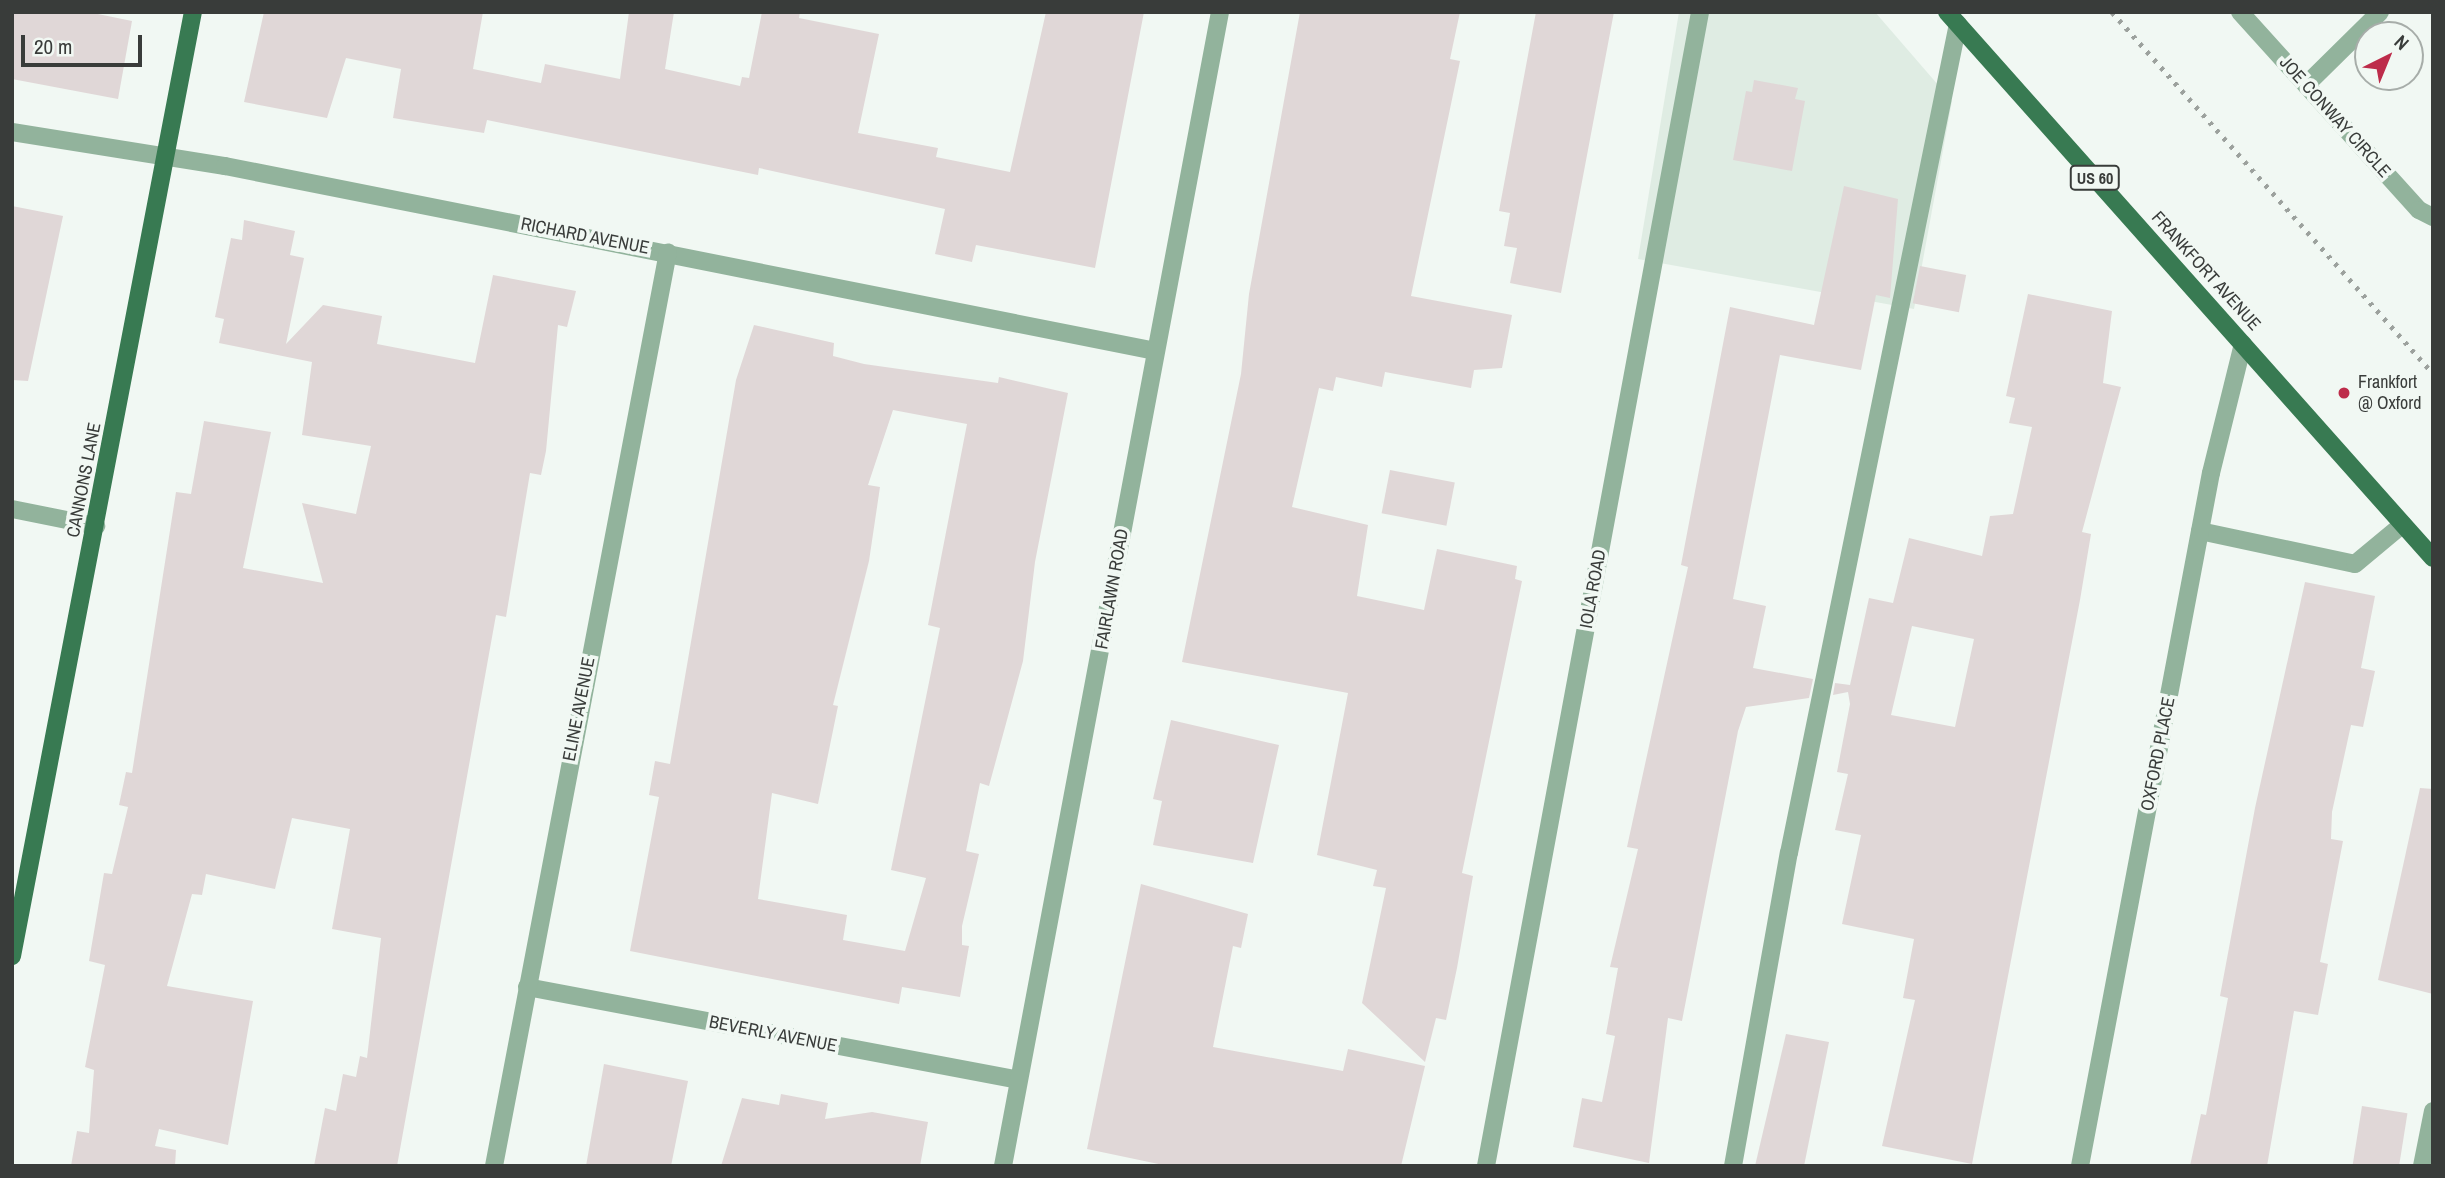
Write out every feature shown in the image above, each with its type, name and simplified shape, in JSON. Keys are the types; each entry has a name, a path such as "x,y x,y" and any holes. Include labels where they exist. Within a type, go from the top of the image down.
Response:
{"main road":[{"name":"CANNONS LANE","path":"12,956 168,157 193,12"},
{"name":"FRANKFORT AVENUE","path":"1953,18 2433,558"}],"street":[{"name":"FAIRLAWN ROAD","path":"1003,1166 1220,12"},
{"name":"IOLA ROAD","path":"1486,1166 1700,12"},
{"name":"JOE CONWAY CIRCLE","path":"2240,12 2433,217"},
{"path":"2306,85 2380,12"},
{"path":"1733,1166 1787,866 1953,18"},
{"name":"RICHARD AVENUE","path":"12,132 168,157 668,252 1155,351"},
{"name":"ELINE AVENUE","path":"494,1166 668,252"},
{"name":"OXFORD PLACE","path":"2080,1166 2200,531 2243,344"},
{"path":"12,509 96,526"},
{"path":"2200,531 2355,564 2403,524"},
{"name":"BEVERLY AVENUE","path":"527,987 1018,1080"},
{"path":"2422,1166 2433,1111"}],"shaded area":[{"path":"1679,12 1875,12 1952,101 1914,309 1638,259"}],"building":[{"path":"12,12 88,12 132,21 118,99 12,79"},
{"path":"264,12 483,12 473,69 541,83 545,64 620,79 629,12 674,12 665,69 740,86 742,77 749,78 762,12 800,12 799,18 879,34 858,133 938,148 936,157 1010,172 1046,12 1144,12 1095,268 976,245 972,262 935,254 945,209 759,168 758,175 487,120 484,133 393,118 401,69 346,58 327,118 244,102"},
{"path":"1300,12 1460,12 1450,59 1460,61 1411,296 1512,315 1502,368 1474,370 1471,388 1385,372 1382,387 1336,377 1333,391 1319,388 1292,507 1368,525 1357,596 1424,610 1437,549 1517,566 1515,579 1522,581 1462,873 1473,876 1457,968 1446,1020 1436,1018 1425,1062 1362,1003 1386,888 1373,886 1377,870 1317,855 1348,693 1182,662 1241,374 1249,294"},
{"path":"1536,12 1614,12 1561,293 1510,283 1517,248 1504,246 1510,213 1499,211"},
{"path":"1754,80 1798,88 1795,99 1805,101 1792,171 1733,160 1746,91 1752,92"},
{"path":"1844,186 1898,199 1890,298 1876,295 1861,370 1780,355 1733,599 1766,606 1753,668 1813,679 1809,698 1746,707 1738,731 1682,1021 1668,1018 1649,1163 1573,1147 1582,1098 1602,1102 1615,1036 1606,1034 1618,968 1610,967 1638,849 1627,847 1688,567 1681,565 1730,307 1814,325"},
{"path":"12,206 63,216 28,381 12,380"},
{"path":"244,220 295,231 290,255 304,258 286,344 323,305 382,316 377,344 475,363 493,275 576,291 567,327 558,325 546,451 541,475 530,473 506,617 496,615 397,1166 314,1166 325,1108 336,1111 343,1074 356,1077 360,1056 367,1058 381,938 332,929 350,829 292,818 275,889 206,874 202,895 192,894 167,986 253,1001 228,1145 159,1129 155,1146 176,1150 175,1166 71,1166 77,1131 89,1133 94,1070 85,1067 105,965 89,961 104,873 112,874 128,807 119,805 126,772 132,773 176,492 191,494 204,421 271,432 243,568 323,583 302,503 356,514 371,446 302,435 312,362 219,343 224,319 215,317 231,238 242,240"},
{"path":"1920,266 1966,275 1959,312 1913,303"},
{"path":"2028,294 2112,311 2103,383 2121,387 2082,532 2091,534 2080,600 1972,1164 1882,1146 1915,1000 1903,998 1914,939 1842,924 1861,835 1835,830 1848,774 1837,772 1850,704 1848,692 1833,695 1835,683 1850,685 1869,598 1893,603 1909,538 1982,556 1990,516 2013,514 2032,427 2009,423 2015,398 2006,396","holes":["1912,626 1974,639 1955,727 1891,715"]},
{"path":"754,325 834,343 833,356 864,364 998,383 999,377 1068,393 1035,562 1023,661 989,786 980,783 966,851 979,854 962,926 962,945 969,946 960,997 902,987 899,1004 630,951 659,797 649,795 655,761 670,764 736,380","holes":["893,410 967,424 928,625 940,628 891,870 926,878 905,951 843,940 847,915 758,899 772,793 818,804 838,706 833,705 869,561 880,487 868,485"]},
{"path":"1390,470 1455,483 1446,526 1382,513"},
{"path":"2305,582 2375,596 2361,668 2375,671 2363,727 2351,725 2332,812 2331,839 2343,841 2320,962 2328,964 2318,1015 2294,1011 2267,1166 2190,1166 2201,1114 2206,1115 2228,998 2220,996 2255,808"},
{"path":"1171,720 1279,745 1253,863 1153,845 1162,801 1153,799"},
{"path":"2420,788 2433,789 2433,994 2378,980"},
{"path":"1141,884 1248,914 1241,948 1233,946 1213,1047 1343,1071 1348,1049 1425,1066 1401,1166 1168,1166 1087,1149"},
{"path":"1786,1034 1829,1042 1804,1166 1755,1166"},
{"path":"604,1064 688,1081 671,1166 586,1166"},
{"path":"781,1094 828,1103 825,1119 872,1112 928,1122 920,1166 721,1166 742,1098 779,1105"},
{"path":"2362,1106 2407,1113 2399,1166 2352,1166"}],"railway":[{"path":"2112,12 2433,373"}],"place":[{"name":"Frankfort @ Oxford","path":"2344,393"}]}
